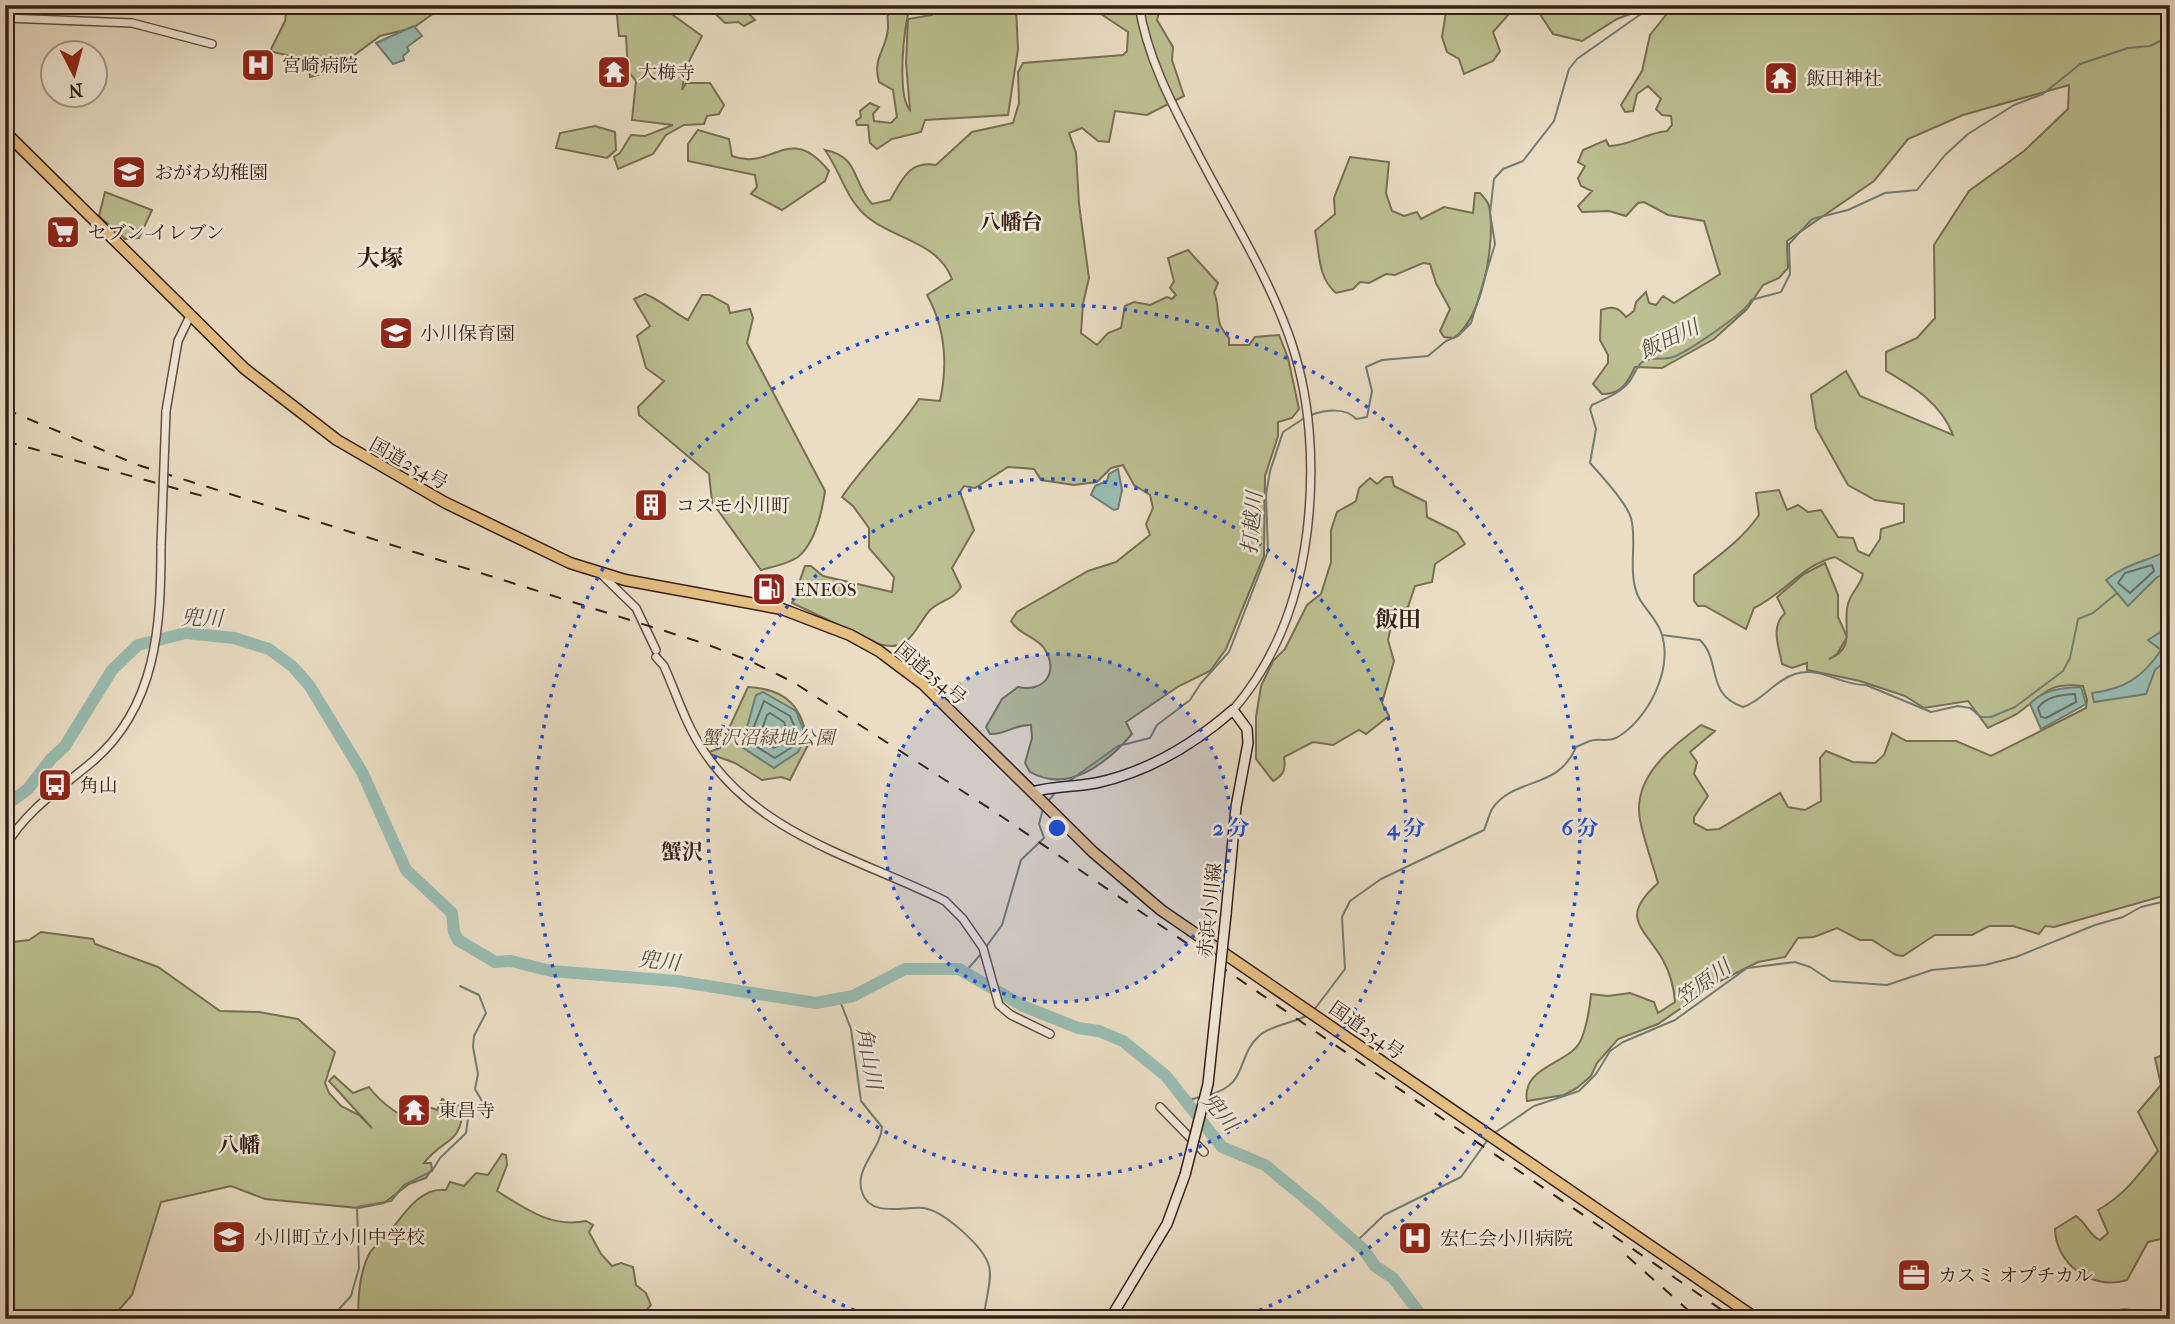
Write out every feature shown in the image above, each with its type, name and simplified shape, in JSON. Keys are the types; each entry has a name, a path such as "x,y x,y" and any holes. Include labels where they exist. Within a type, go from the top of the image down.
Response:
{"highway":[{"name":"国道254号","path":"5,132 190,316 278,397 368,461 495,528 600,573 782,609 850,635 878,651 923,684 1045,805 1144,896 1758,1319"}],"main road":[{"path":"1032,792 1093,783 1144,768 1195,740 1233,710"},
{"name":"赤浜小川線","path":"1110,1319 1167,1224 1185,1175 1208,1084 1236,807 1248,743 1247,729 1233,710"}],"street":[{"path":"1139,5 1147,39 1165,88 1289,334 1307,412 1310,510 1296,591 1275,648 1233,710"},
{"path":"5,18 132,23 212,44"},
{"path":"5,847 32,811 91,763 116,738 134,708 150,671 159,631 166,411 178,341 190,316"},
{"path":"600,573 636,608 701,748 735,791 798,835 945,901 963,919 983,948 999,1005 1012,1015 1049,1034"},
{"path":"1160,1107 1204,1152"}],"green space":[{"path":"287,5 445,5 413,28 380,36 333,71 310,77 309,61 270,51 285,21"},
{"path":"616,5 659,5 702,36 686,67 682,90 686,83 710,83 724,105 719,114 707,116 704,124 684,125 666,135 653,154 618,169 614,157 620,153 631,135 645,136 673,125 632,120 636,81 628,71 626,36 619,36"},
{"path":"706,5 740,5 755,20 744,26 738,22 725,23"},
{"path":"888,5 911,5 906,27 902,75 906,102 910,110 906,63 908,19 932,15 934,5 984,5 980,11 1016,8 1018,49 1008,115 925,120 921,132 892,139 877,149 870,143 868,125 857,125 856,121 861,117 860,111 870,103 879,107 873,114 874,121 891,123 897,117 893,90 879,82 877,73 887,35"},
{"path":"1102,5 1161,5 1157,20 1173,47 1172,60 1184,96 1147,115 1115,111 1109,142 1098,141 1082,128 1069,133 1076,153 1079,204 1089,278 1083,304 1081,333 1097,345 1108,333 1121,328 1125,306 1134,302 1150,305 1167,297 1172,299 1176,295 1170,288 1174,281 1168,258 1188,250 1218,283 1214,292 1219,321 1229,338 1229,345 1249,345 1255,337 1279,335 1288,358 1299,409 1292,418 1278,422 1278,436 1265,476 1264,556 1226,649 1210,671 1179,686 1126,722 1132,734 1099,765 1073,777 1059,779 1045,778 1030,772 1025,763 1032,738 1031,725 995,734 990,734 986,727 1002,699 1018,687 1035,687 1042,684 1050,672 1049,657 1044,648 1011,621 1017,612 1088,571 1116,562 1150,535 1146,524 1153,508 1150,495 1134,485 1123,465 1111,468 1097,482 1074,485 1041,480 1034,469 1008,467 975,488 964,486 960,492 974,530 952,568 961,587 930,610 911,637 898,645 879,644 792,603 805,566 811,566 823,576 892,592 894,577 869,548 869,528 853,506 842,497 919,399 940,401 944,347 938,321 927,295 952,279 936,256 875,223 857,207 825,150 836,153 850,164 872,204 890,200 907,173 919,166 936,165 972,132 1013,123 1019,103 1018,72 1023,63 1123,55 1127,51 1128,32 1098,12"},
{"path":"1447,5 1517,5 1493,32 1500,51 1493,61 1464,74 1459,59 1447,52 1442,37"},
{"path":"1534,5 1654,5 1617,19 1582,41 1553,34"},
{"path":"1674,5 2170,5 2170,894 2054,927 2045,926 2039,934 2013,926 1989,926 1972,935 1935,935 1903,956 1896,955 1872,940 1860,940 1837,928 1814,937 1798,938 1785,957 1758,962 1722,980 1658,1024 1618,1039 1597,1063 1591,1076 1577,1088 1564,1095 1527,1101 1527,1090 1538,1073 1566,1056 1580,1042 1591,994 1608,996 1630,993 1654,1002 1658,1013 1675,1002 1665,965 1638,922 1640,905 1658,883 1640,820 1639,804 1648,777 1657,765 1678,743 1701,725 1715,731 1690,752 1697,762 1694,774 1708,796 1694,817 1694,823 1707,830 1719,829 1780,793 1788,807 1805,810 1821,801 1820,758 1826,751 1853,762 1875,763 1884,755 1892,733 1906,741 1956,741 1991,756 2086,708 2083,686 2061,686 2046,691 2018,713 1988,728 1968,701 1924,708 1905,696 1860,681 1807,670 1807,663 1792,668 1782,664 1777,631 1780,619 1785,613 1777,597 1804,574 1825,563 1838,595 1838,617 1847,636 1848,604 1863,574 1835,557 1813,566 1754,608 1746,629 1705,606 1698,606 1694,601 1694,575 1737,540 1759,515 1756,493 1779,490 1787,510 1798,505 1808,512 1821,510 1838,537 1853,538 1858,551 1869,556 1880,539 1881,529 1904,522 1904,504 1875,500 1848,485 1816,428 1811,395 1846,371 1860,396 1953,435 1942,414 1926,397 1886,371 1886,352 1917,338 1935,318 1934,245 1969,191 2024,151 2068,109 2069,85 1963,115 1908,139 1874,181 1787,241 1788,268 1779,278 1763,285 1747,309 1714,339 1662,368 1635,367 1619,390 1602,394 1593,384 1608,363 1608,355 1600,340 1601,310 1615,308 1626,317 1634,311 1636,302 1646,292 1649,303 1656,305 1663,296 1674,303 1720,274 1704,221 1668,215 1644,202 1638,203 1626,216 1609,211 1582,212 1578,206 1592,191 1581,186 1578,178 1585,166 1578,162 1583,150 1606,140 1609,146 1624,144 1667,131 1672,125 1671,116 1662,115 1656,109 1661,99 1648,86 1637,94 1633,111 1625,112 1621,105 1642,71 1650,35","holes":["1846,638 1843,649 1838,654 1829,659 1837,654"]},
{"path":"595,126 615,132 616,150 607,158 556,148 560,133"},
{"path":"698,130 729,139 732,156 759,158 791,148 815,157 829,171 825,181 782,210 751,194 757,187 755,175 688,161 688,144"},
{"path":"1350,157 1389,162 1386,193 1392,211 1404,216 1417,212 1421,219 1444,207 1473,213 1475,193 1480,193 1488,202 1491,238 1485,277 1473,314 1454,338 1444,337 1440,331 1450,309 1436,283 1430,264 1423,263 1395,275 1386,274 1369,283 1360,282 1353,289 1336,293 1325,280 1315,231 1335,214 1334,198"},
{"path":"105,192 152,210 139,238 125,239 99,216"},
{"path":"645,294 688,320 702,295 710,295 728,305 730,313 750,309 753,318 747,343 825,491 813,536 798,557 761,570 712,502 709,474 639,415 638,407 664,381 646,368 637,336 650,326 634,299"},
{"path":"1385,477 1392,477 1394,486 1426,502 1427,517 1457,532 1465,544 1435,564 1432,582 1415,586 1408,607 1394,613 1388,640 1394,661 1382,703 1389,716 1366,734 1359,730 1333,745 1313,742 1284,757 1283,771 1273,781 1256,759 1256,717 1261,686 1273,661 1285,649 1307,605 1321,594 1331,562 1331,530 1337,512 1356,501 1359,488 1370,478 1377,484"},
{"name":"蟹沢沼緑地公園","path":"748,687 783,696 791,703 802,721 808,745 790,780 781,777 762,780 735,763 709,752 720,748"},
{"path":"41,932 93,939 95,944 158,967 220,1011 259,1012 298,1019 335,1052 325,1083 329,1093 341,1106 359,1115 372,1128 329,1081 334,1076 353,1093 369,1087 393,1110 423,1124 429,1107 437,1110 442,1099 463,1107 459,1129 424,1163 431,1163 432,1169 426,1178 409,1184 384,1203 358,1208 265,1199 231,1186 161,1202 132,1295 111,1319 37,1319 8,1309 5,943 29,940"},
{"path":"2170,1052 2170,1237 2148,1242 2127,1280 2102,1282 2079,1272 2069,1264 2057,1242 2055,1229 2076,1216 2096,1238 2100,1240 2108,1233 2098,1210 2124,1191 2158,1151 2138,1112 2161,1085 2155,1058"},
{"path":"502,1154 506,1155 507,1165 497,1191 550,1219 561,1222 586,1221 593,1225 589,1232 601,1254 612,1266 621,1263 633,1267 636,1285 646,1293 651,1305 643,1314 643,1319 359,1319 361,1277 371,1251 420,1198 437,1190 446,1190 450,1182 464,1186 476,1173 488,1175"}],"water":[{"path":"414,26 422,36 407,47 409,51 403,56 404,60 393,64 376,43"},
{"path":"1118,469 1122,490 1118,509 1114,510 1091,495 1095,486 1107,481 1109,474"},
{"path":"2170,549 2170,570 2156,578 2128,606 2106,580 2121,570"},
{"path":"2170,626 2170,657 2155,670 2146,694 2094,702 2092,693 2124,685 2147,668 2161,650 2148,640"},
{"path":"2081,687 2086,704 2041,729 2030,704 2047,692"},
{"path":"763,692 796,711 806,737 798,752 774,768 734,742 735,734 747,727 756,695"}],"waterway":[{"name":"打越川","path":"1311,415 1335,411 1347,413 1356,419 1367,417 1372,391 1366,367 1382,360 1428,356 1446,341 1458,336 1471,323 1495,244 1490,213 1494,179 1503,169 1523,161 1554,121 1569,69 1577,59 1648,9"},
{"name":"飯田川","path":"1314,1010 1345,969 1342,917 1350,901 1381,879 1484,830 1492,809 1501,799 1558,771 1576,747 1593,740 1616,738 1628,730 1648,706 1655,692 1664,662 1661,632 1639,599 1635,587 1633,526 1629,512 1590,463 1596,429 1590,409 1592,405 1621,389 1645,361 1680,354 1728,322 1751,300 1781,292 1790,274 1789,244 1812,219 1848,210 1885,193 1917,190 1945,155 1968,134 2014,105 2043,94 2080,64 2128,48 2150,46 2170,36"},
{"name":"打越川","path":"1065,784 1118,746 1150,738 1157,725 1190,700 1201,683 1229,652 1268,551 1266,495 1270,471 1283,432 1306,417"},
{"path":"1662,635 1700,640 1711,658 1718,686 1723,694 1743,707 1788,677 1814,672 1848,683 1866,685 1931,712 1958,706 1970,708 1981,717 1991,717 2015,707 2063,671 2070,658 2078,619 2093,613 2117,593"},
{"name":"兜川","path":"5,806 28,789 51,759 65,746 112,670 138,645 186,633 234,638 269,649 292,666 309,685 362,772 406,870 452,913 454,932 458,940 495,962 511,961 551,971 676,981 816,1003 853,996 905,969 959,969 1023,1006 1078,1028 1099,1031 1123,1041 1166,1076 1222,1147 1265,1165 1317,1208 1364,1250 1375,1266 1393,1278 1424,1319"},
{"name":"打越川","path":"1048,801 1056,792"},
{"name":"打越川","path":"986,947 1002,925 1021,860 1044,838 1039,824 1043,809"},
{"name":"笠原川","path":"1493,1134 1534,1106 1579,1091 1596,1074 1610,1051 1623,1042 1675,1020 1747,968 1795,962 1810,967 1831,981 1887,985 1932,970 1985,965 2016,957 2095,925 2123,917 2141,907 2170,900"},
{"name":"打越川","path":"965,972 981,954"},
{"path":"460,986 479,995 486,1013 474,1036 473,1047 478,1074 475,1089 482,1101 490,1106"},
{"name":"角山川","path":"840,1001 851,1029 861,1101 882,1127 881,1135 862,1175 862,1192 866,1200 880,1208 931,1210 951,1222 971,1240 989,1266 990,1278 984,1319"},
{"name":"飯田川","path":"1209,1095 1222,1090 1237,1077 1247,1052 1260,1035 1306,1016"},
{"name":"飯田川","path":"1186,1101 1200,1097"},
{"path":"330,1319 351,1296 359,1268 357,1207 391,1201 404,1185 432,1171 440,1158 466,1133 468,1118 476,1112"},
{"name":"笠原川","path":"1356,1242 1384,1215 1461,1177 1489,1138"},
{"path":"2093,1319 2125,1309 2145,1317 2170,1305"}],"railway":[{"path":"5,409 138,465 706,644 793,682 998,814 1735,1319"},
{"path":"5,441 210,498"},
{"path":"1627,1256 1698,1319"}],"place":[{"name":"宮崎病院","path":"258,65"},
{"name":"大梅寺","path":"614,72"},
{"name":"飯田神社","path":"1781,78"},
{"name":"おがわ幼稚園","path":"129,172"},
{"name":"セブン-イレブン","path":"63,232"},
{"name":"小川保育園","path":"396,333"},
{"name":"コスモ小川町","path":"651,505"},
{"name":"ENEOS","path":"769,589"},
{"name":"角山","path":"55,785"},
{"name":"東昌寺","path":"414,1110"},
{"name":"小川町立小川中学校","path":"229,1237"},
{"name":"宏仁会小川病院","path":"1415,1238"},
{"name":"カスミ オプチカル","path":"1914,1275"}],"district":[{"name":"八幡台","path":"1011,222"},
{"name":"大塚","path":"380,258"},
{"name":"飯田","path":"1398,619"},
{"name":"蟹沢","path":"682,852"},
{"name":"八幡","path":"239,1145"}]}
